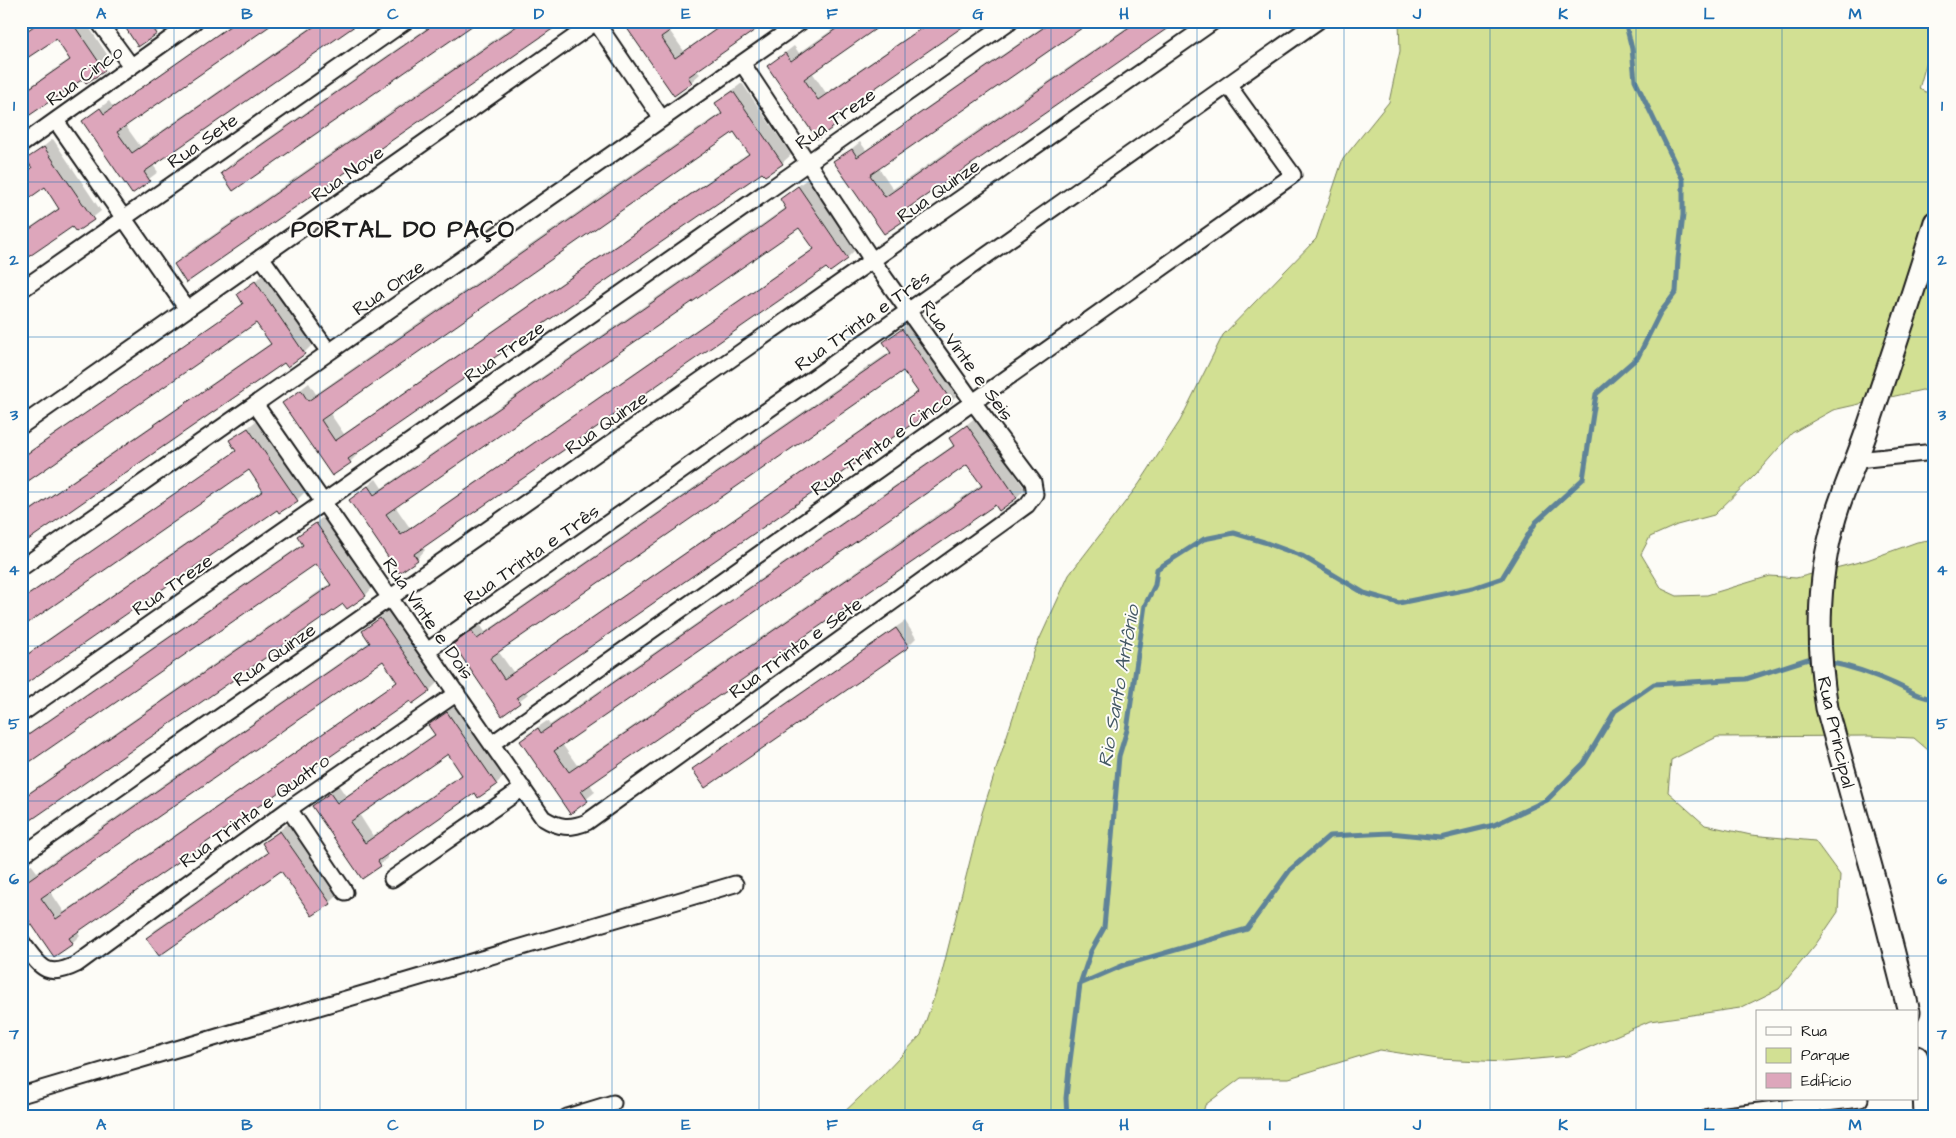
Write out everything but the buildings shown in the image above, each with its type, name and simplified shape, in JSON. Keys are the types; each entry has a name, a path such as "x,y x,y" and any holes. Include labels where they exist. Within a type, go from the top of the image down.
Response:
{"street":[{"path":"98,21 131,66"},
{"name":"Rua Cinco","path":"21,145 195,21"},
{"name":"Rua Sete","path":"21,290 124,220 406,21"},
{"name":"Rua Onze","path":"21,568 802,21"},
{"name":"Rua Treze","path":"21,714 1010,21"},
{"name":"Rua Quinze","path":"21,856 1214,21"},
{"name":"Rua Trinta e Três","path":"428,651 1318,21"},
{"path":"597,22 662,119"},
{"name":"Rua Nove","path":"21,426 597,22"},
{"name":"Rua Vinte e Seis","path":"742,63 908,312 1033,482 1035,494 1027,505"},
{"name":"Rua Trinta e Cinco","path":"493,743 1293,174 1228,86"},
{"path":"56,121 187,309"},
{"name":"Rua Principal","path":"1908,1010 1883,910 1827,708 1822,673 1820,636 1823,580 1830,538 1839,505 1857,460 1935,222"},
{"path":"261,257 329,352"},
{"name":"Rua Vinte e Dois","path":"255,404 544,818 552,824 563,827 575,827 587,822"},
{"path":"1857,460 1935,452"},
{"name":"Rua Trinta e Sete","path":"587,822 1027,505"},
{"name":"Rua Trinta e Quatro","path":"21,942 39,965 48,971 56,972 77,964 289,809 457,693"},
{"path":"392,879 523,788"},
{"path":"289,809 345,892"},
{"path":"21,1095 735,884"},
{"path":"1918,1062 1925,1092 1925,1117"},
{"path":"1709,1117 1852,1100"},
{"path":"567,1117 613,1103"}],"green space":[{"path":"1399,21 1935,21 1935,32 1919,89 1935,96 1935,392 1922,390 1833,410 1792,433 1756,474 1714,515 1677,525 1650,537 1641,554 1662,589 1677,596 1707,595 1770,576 1796,578 1867,560 1917,542 1935,539 1935,756 1914,738 1868,736 1717,737 1671,760 1668,792 1705,825 1751,835 1815,841 1840,875 1838,912 1816,944 1779,989 1740,1008 1650,1021 1569,1056 1504,1062 1438,1059 1380,1050 1289,1078 1241,1078 1205,1105 1202,1117 839,1117 921,1035 940,980 982,813 1035,649 1069,575 1139,484 1180,421 1223,335 1316,239 1343,159 1389,102 1400,51"}],"waterway":[{"name":"Rio Santo Antônio","path":"1067,1117 1066,1098 1080,984 1091,951 1104,928 1119,756 1127,730 1145,605 1155,585 1157,569 1204,539 1234,533 1302,556 1364,593 1399,603 1473,588 1502,578 1536,522 1583,479 1596,394 1638,357 1660,313 1676,292 1683,215 1683,180 1635,80 1632,49 1625,21"},
{"path":"1080,984 1124,965 1247,929 1290,870 1329,836 1390,833 1440,838 1494,825 1547,800 1584,763 1615,711 1654,684 1746,679 1808,659 1816,661"},
{"path":"1827,662 1861,671 1887,680 1919,695 1935,699"}],"district":[{"name":"PORTAL DO PAÇO","path":"403,229"}]}
